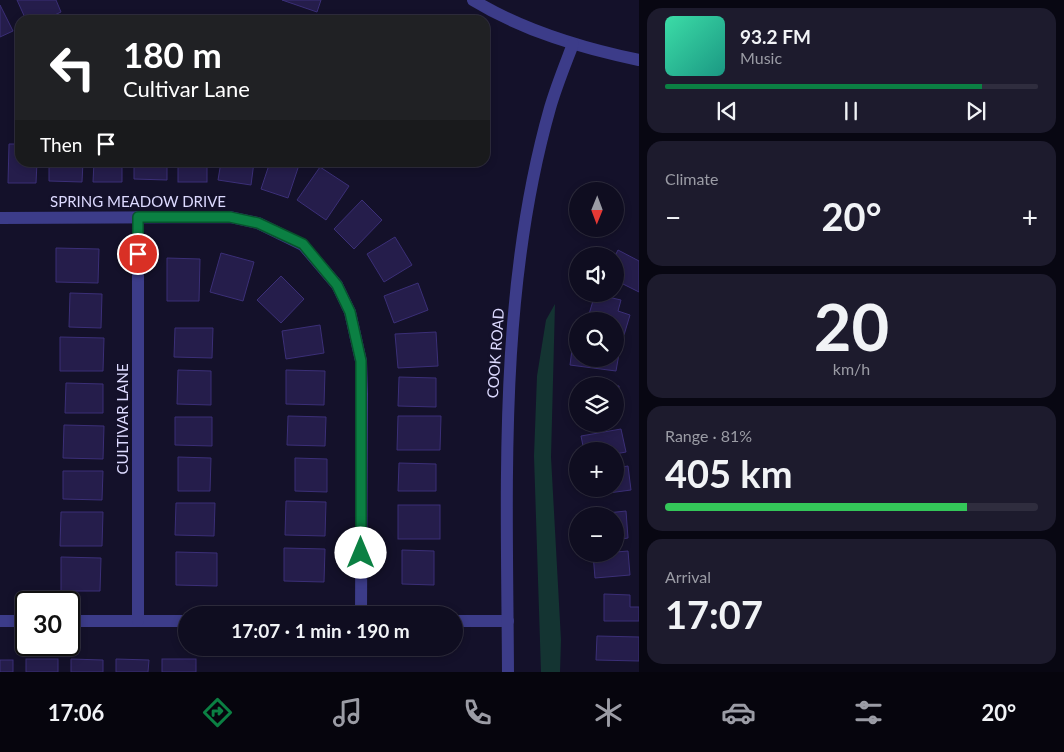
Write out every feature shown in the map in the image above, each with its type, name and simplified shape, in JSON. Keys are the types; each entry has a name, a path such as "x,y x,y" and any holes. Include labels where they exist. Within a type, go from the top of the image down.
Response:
{"street":[{"path":"473,0 528,28 573,44 639,60"},
{"name":"COOK ROAD","path":"508,672 508,403 512,332 523,235 541,143 550,107 573,44"},
{"name":"CULTIVAR LANE","path":"138,217 138,621"},
{"name":"SPRING MEADOW DRIVE","path":"0,218 230,217 258,223 303,244 337,285 350,312 361,361 361,606"},
{"path":"0,621 15,621"},
{"path":"80,621 178,621"},
{"path":"463,621 508,621"}],"green space":[{"path":"555,304 551,457 561,640 560,672 541,672 534,456 537,376 546,320"}],"building":[{"path":"17,0 56,0 61,12 55,15 24,15"},
{"path":"282,0 321,0 317,12"},
{"path":"0,5 13,31 0,37"},
{"path":"9,144 15,144 15,167 37,167 36,183 8,183"},
{"path":"49,167 83,167 82,182 49,181"},
{"path":"94,167 122,167 122,182 93,182"},
{"path":"134,167 167,167 167,180 134,179"},
{"path":"178,167 207,167 207,182 178,182"},
{"path":"220,167 253,167 251,185 218,180"},
{"path":"268,167 298,167 288,198 261,189"},
{"path":"320,167 349,186 326,220 297,200"},
{"path":"362,200 382,220 354,249 334,229"},
{"path":"395,237 412,265 384,282 367,254"},
{"path":"56,248 99,249 98,283 56,282"},
{"path":"221,253 254,262 243,301 210,292"},
{"path":"624,253 639,261 639,292 624,284"},
{"path":"167,258 200,259 199,301 167,301"},
{"path":"281,276 304,299 281,323 257,300"},
{"path":"418,283 428,310 394,323 384,296"},
{"path":"70,293 102,294 101,328 69,327"},
{"path":"593,302 620,302 618,311 621,312 590,312"},
{"path":"624,313 630,315 624,335"},
{"path":"320,325 324,353 286,359 282,331"},
{"path":"175,328 213,328 212,358 174,357"},
{"path":"436,332 438,366 398,368 395,334"},
{"path":"60,337 104,338 103,371 60,371"},
{"path":"585,367 617,367 616,371"},
{"path":"178,370 211,371 211,405 177,404"},
{"path":"286,370 325,371 324,405 286,404"},
{"path":"399,377 436,378 436,407 398,406"},
{"path":"66,383 103,384 103,413 65,413"},
{"path":"288,416 326,417 325,446 287,445"},
{"path":"398,416 441,416 440,450 397,450"},
{"path":"175,417 212,417 212,446 175,445"},
{"path":"64,425 104,426 103,459 63,458"},
{"path":"604,432 622,432 624,442 582,442 581,436"},
{"path":"178,457 211,458 210,491 178,491"},
{"path":"295,458 327,459 327,492 295,491"},
{"path":"399,463 436,464 436,491 398,491"},
{"path":"628,466 631,490 624,491 624,467"},
{"path":"63,471 103,471 102,500 63,499"},
{"path":"286,501 326,502 325,536 285,535"},
{"path":"176,503 215,503 214,536 175,535"},
{"path":"398,505 440,505 440,539 398,539"},
{"path":"624,511 626,511 628,538 624,539"},
{"path":"61,512 103,512 102,546 60,546"},
{"path":"284,548 325,549 324,582 284,581"},
{"path":"402,550 434,551 434,585 402,584"},
{"path":"624,551 628,551 630,575 595,578 594,562 624,562"},
{"path":"176,552 217,553 217,586 176,585"},
{"path":"61,557 101,558 100,591 61,591"},
{"path":"604,594 630,595 630,607 639,607 639,621 604,621"},
{"path":"597,636 639,637 639,661 596,660"},
{"path":"26,659 58,659 58,672 26,672"},
{"path":"71,659 103,660 103,672 71,672"},
{"path":"116,659 149,660 148,672 116,672"},
{"path":"162,659 196,659 196,672 162,672"},
{"path":"0,660 13,660 13,672 0,672"}],"route":[{"path":"138,254 138,217 230,217 258,223 303,244 323,266 337,285 350,312 361,361 361,553"}]}
